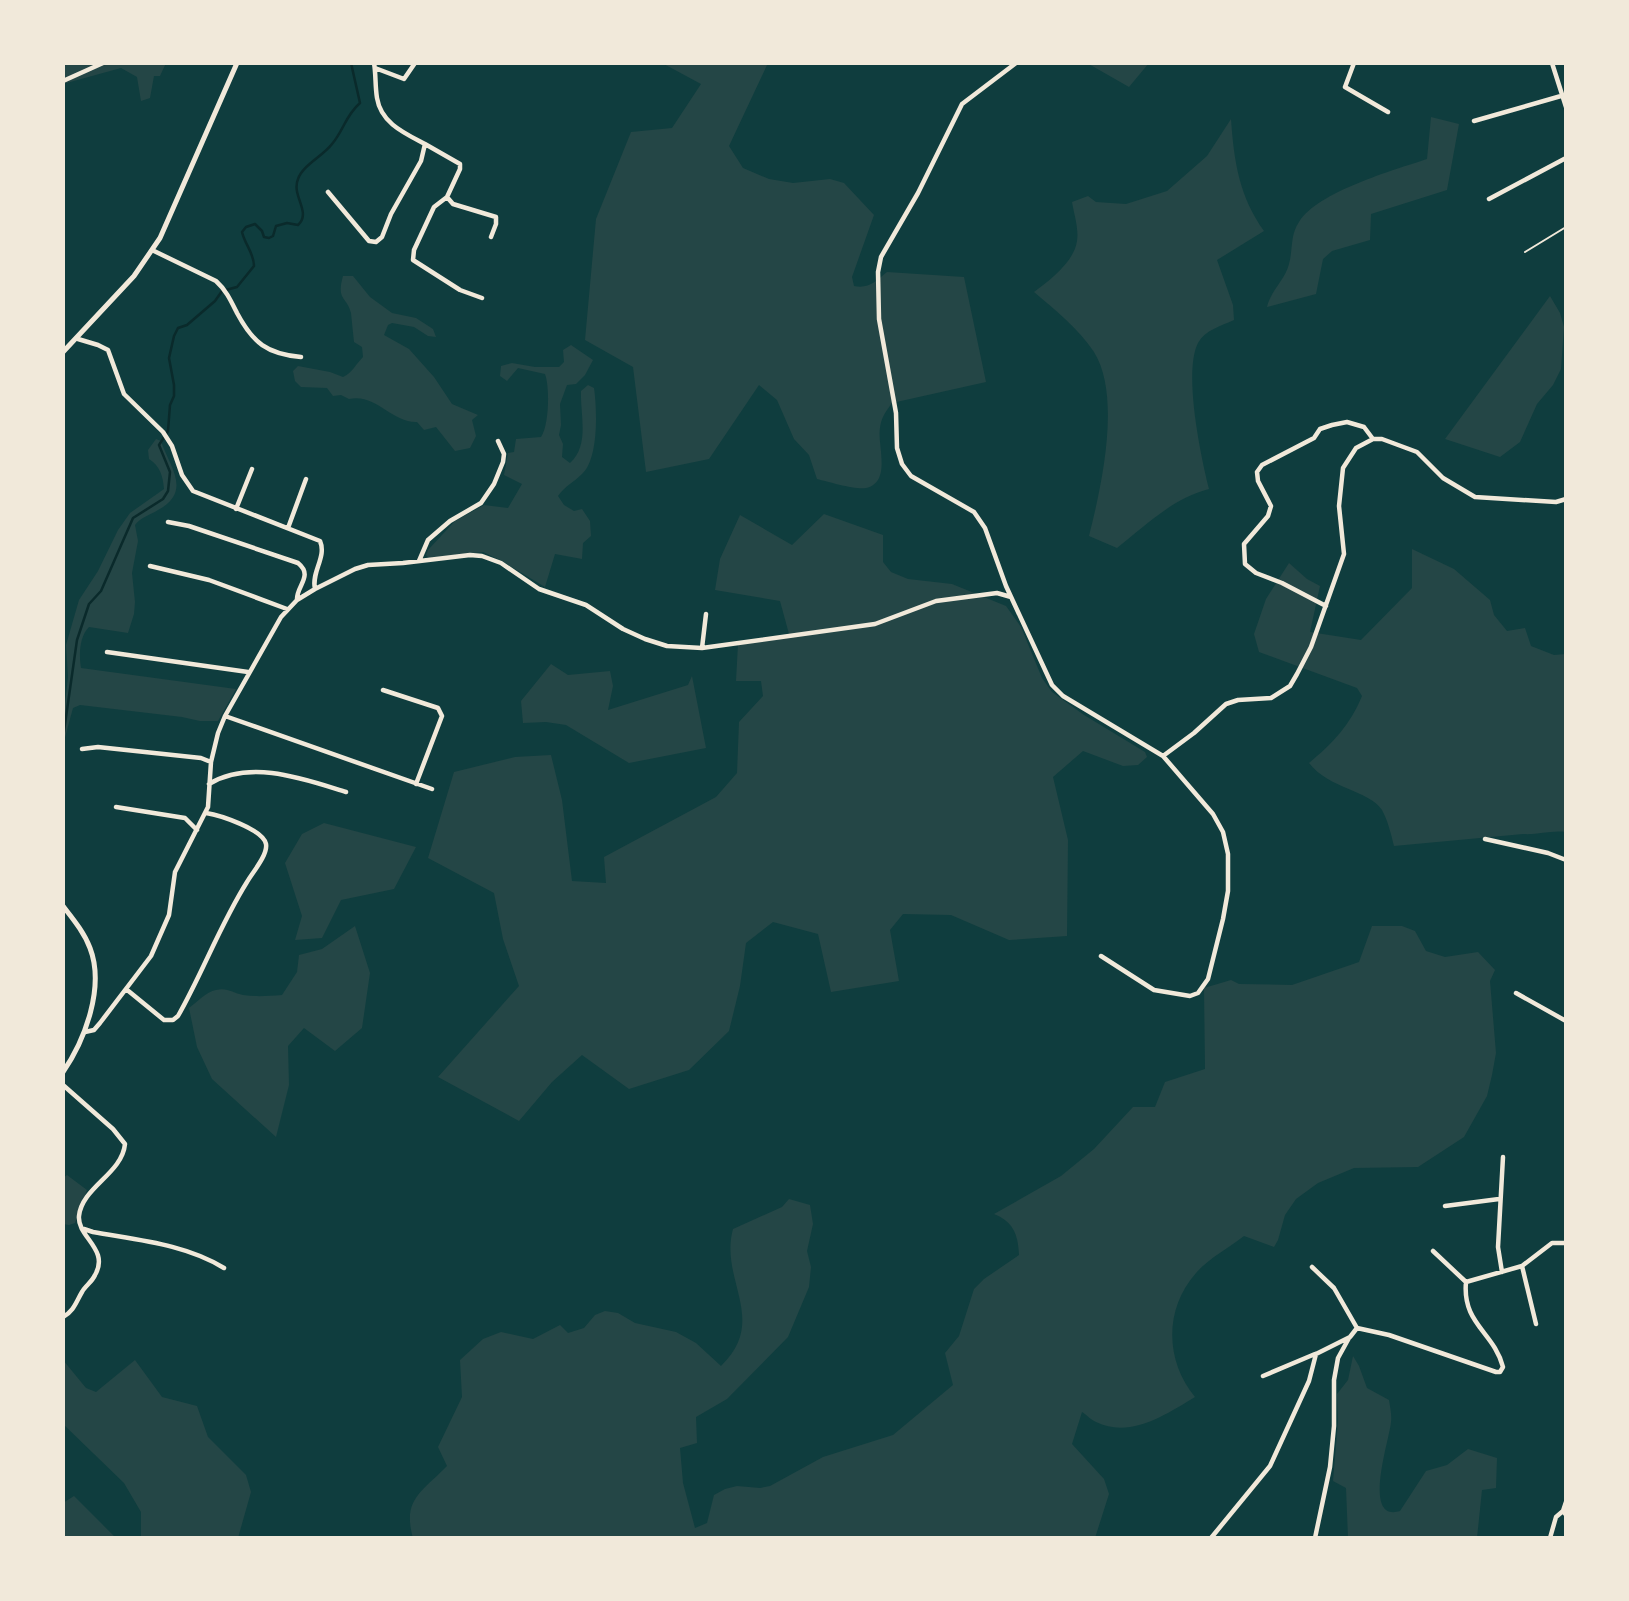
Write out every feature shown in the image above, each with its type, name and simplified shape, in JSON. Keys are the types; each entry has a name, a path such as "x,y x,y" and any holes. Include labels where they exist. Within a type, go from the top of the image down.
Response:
{"street":[{"path":"63,81 103,63"},
{"path":"63,352 78,339 127,283 152,250 167,223 237,63"},
{"path":"415,63 404,79 375,65 377,101 385,118 398,129 460,164 460,169 447,197 434,207 414,250 413,260 460,290 482,298"},
{"path":"1016,63 962,104 918,193 881,257 878,272 878,319 896,413 897,448 902,464 911,476 974,512 985,528 1012,597 1057,691 1163,756 1213,814 1223,832 1228,854 1228,891 1208,979 1198,993 1190,996 1154,990 1101,956"},
{"path":"1354,63 1345,87 1388,112"},
{"path":"1552,63 1566,107"},
{"path":"1474,121 1561,96"},
{"path":"328,192 369,241 379,241 421,161 425,144"},
{"path":"1489,199 1566,158"},
{"path":"447,197 453,204 496,217 491,237"},
{"path":"152,250 209,276 222,286 241,320 259,344 277,353 301,357"},
{"path":"78,339 108,350 124,394 163,432 182,475 193,491 315,538 322,544 315,589"},
{"path":"1326,606 1256,573 1245,564 1244,544 1268,516 1271,506 1258,481 1257,472 1262,465 1307,442 1320,429 1332,425 1347,422 1364,427 1373,439"},
{"path":"1163,756 1226,704 1238,700 1271,698 1290,686 1311,647 1344,554 1339,506 1343,468 1356,448 1373,439 1382,439 1417,452 1443,478 1475,497 1556,502 1566,499"},
{"path":"419,561 428,540 455,517 481,503 494,484 504,454 498,441"},
{"path":"236,509 252,469"},
{"path":"288,528 306,479"},
{"path":"168,522 189,526 298,563 305,573 297,600"},
{"path":"85,1032 96,1027 151,956 169,915 175,872 206,813 211,762 218,733 275,625 297,600 355,569 368,565 470,555 492,559 538,589 582,604 645,639 667,646 702,648 875,624 936,601 997,593 1012,597"},
{"path":"150,566 226,585 288,609"},
{"path":"702,648 706,614"},
{"path":"107,652 248,672"},
{"path":"383,690 438,708 441,712 442,716 416,784"},
{"path":"225,716 432,789"},
{"path":"82,749 98,747 201,758 211,762"},
{"path":"209,784 235,774 258,772 304,779 346,792"},
{"path":"116,807 185,818 197,830"},
{"path":"126,989 164,1020 173,1020 178,1016 240,893 266,849 265,841 260,835 230,820 206,813"},
{"path":"1485,839 1566,860"},
{"path":"63,906 86,938 95,971 85,1032 77,1051 63,1072"},
{"path":"1516,993 1566,1021"},
{"path":"63,1085 113,1129 125,1144 117,1164 88,1198 81,1211 79,1220 99,1257 97,1272 80,1294 74,1309 63,1317"},
{"path":"1502,1272 1498,1247 1503,1157"},
{"path":"1445,1206 1499,1199"},
{"path":"83,1228 93,1233 170,1246 212,1260 224,1268"},
{"path":"1466,1282 1481,1280 1522,1266 1552,1244 1566,1243"},
{"path":"1357,1328 1389,1335 1500,1372 1503,1367 1496,1348 1476,1323 1465,1301 1466,1282 1433,1251"},
{"path":"1522,1266 1536,1324"},
{"path":"1312,1267 1343,1300 1357,1328"},
{"path":"1315,1538 1330,1467 1334,1426 1334,1380 1338,1358 1357,1328"},
{"path":"1263,1376 1350,1337"},
{"path":"1211,1538 1270,1466 1309,1381 1316,1354"},
{"path":"1550,1538 1556,1517 1565,1513 1566,1502"}],"lane":[{"path":"1525,252 1566,227"}],"shaded area":[{"path":"63,63 166,63 160,76 154,76 150,98 141,101 137,77 121,68 63,84"},
{"path":"662,63 768,63 729,146 743,168 769,179 793,183 830,179 844,183 874,215 852,277 854,286 868,285 887,272 964,277 986,382 892,403 881,424 882,462 879,478 866,488 817,479 809,455 794,439 777,400 759,385 709,459 646,472 633,367 585,340 596,219 631,132 672,128 701,84"},
{"path":"1087,63 1149,63 1129,87"},
{"path":"1431,117 1459,124 1447,190 1371,214 1370,240 1332,251 1323,259 1316,294 1267,307 1287,270 1296,227 1308,211 1357,183 1427,159"},
{"path":"1231,119 1239,178 1249,205 1264,231 1217,260 1233,305 1234,320 1205,335 1198,343 1194,356 1192,374 1195,415 1209,489 1171,506 1117,548 1089,536 1099,493 1106,443 1107,393 1102,371 1094,352 1081,335 1034,292 1060,270 1075,249 1077,232 1072,202 1088,196 1096,202 1126,204 1167,191 1207,156"},
{"path":"343,276 353,276 370,297 392,313 416,318 433,329 436,337 428,336 414,327 392,323 388,325 384,335 409,349 434,377 452,404 478,415 472,420 476,436 470,448 455,451 436,427 424,430 417,422 400,418 368,400 333,396 327,388 301,387 295,381 293,371 298,366 343,377 363,357 362,347 354,342 351,313 341,294"},
{"path":"1550,296 1560,313 1564,327 1561,369 1553,385 1537,404 1520,442 1500,457 1445,439"},
{"path":"571,345 593,360 585,375 576,384 567,385 560,404 559,435 563,444 562,457 570,463 580,448 583,429 581,391 588,385 594,388 596,408 596,433 588,467 558,496 564,505 574,511 582,509 590,521 591,536 583,543 582,559 555,554 545,587 483,552 429,558 426,555 428,550 455,521 484,505 508,508 522,484 504,475 508,453 514,452 516,439 541,437 544,432 548,406 545,374 518,368 507,381 500,376 501,366 512,363 559,367 564,362 563,350"},
{"path":"156,439 161,441 176,478 174,495 169,503 135,525 138,541 132,573 135,602 128,633 89,627 82,641 81,668 236,689 218,721 80,705 73,708 64,741 63,720 68,677 66,645 79,600 130,513 164,489 160,472 149,459 148,450"},
{"path":"824,514 883,535 883,562 891,572 908,579 952,584 1006,606 1021,627 1042,678 1052,692 1145,752 1147,757 1138,765 1123,766 1083,751 1053,777 1068,840 1067,936 1009,940 951,915 903,914 890,930 899,981 831,992 818,934 773,922 746,943 740,986 729,1031 689,1070 629,1089 582,1055 552,1082 519,1121 438,1077 519,986 503,939 494,893 428,858 454,772 515,757 551,755 562,800 572,881 606,883 604,857 716,797 737,773 739,722 763,696 761,681 736,681 738,644 789,634 780,601 715,590 720,559 740,515 792,545"},
{"path":"1412,549 1454,569 1490,600 1494,615 1507,631 1525,628 1531,646 1554,655 1566,654 1566,832 1394,846 1386,819 1376,803 1327,778 1309,763 1340,733 1362,696 1357,688 1259,652 1254,634 1266,599 1289,563 1307,579 1320,586 1310,632 1361,640 1412,588"},
{"path":"551,664 568,675 610,671 613,686 608,710 688,685 692,676 706,748 629,763 566,725 523,723 521,701"},
{"path":"324,823 416,847 394,889 341,900 322,938 295,940 302,916 285,863 302,834"},
{"path":"355,926 370,973 362,1028 335,1051 304,1028 288,1046 289,1085 276,1137 212,1079 197,1047 189,1008 212,991 220,989 248,996 282,995 297,972 299,955 322,949"},
{"path":"1372,926 1402,926 1415,931 1426,951 1445,957 1478,952 1495,970 1490,981 1496,1053 1487,1096 1464,1137 1418,1167 1354,1168 1318,1183 1296,1199 1285,1215 1274,1247 1244,1236 1196,1273 1178,1302 1172,1335 1178,1368 1195,1397 1160,1417 1122,1428 1109,1427 1094,1421 1082,1412 1072,1444 1104,1479 1109,1494 1095,1538 413,1538 410,1525 412,1505 422,1490 447,1466 438,1447 462,1397 460,1360 483,1339 501,1332 533,1339 560,1325 568,1333 584,1328 595,1315 605,1311 618,1313 635,1323 676,1332 696,1343 721,1366 735,1349 741,1332 740,1299 730,1248 733,1229 782,1207 789,1199 810,1205 813,1224 807,1251 811,1267 809,1287 788,1337 727,1399 696,1417 697,1443 680,1448 683,1483 695,1528 707,1523 714,1495 725,1489 737,1486 770,1486 823,1457 893,1435 953,1385 945,1353 959,1336 974,1289 1019,1255 1014,1230 994,1214 1061,1176 1094,1149 1133,1107 1155,1107 1165,1082 1205,1069 1204,988 1231,980 1239,984 1292,985 1359,962"},
{"path":"67,1175 87,1190 75,1223 69,1225 63,1224 63,1178"},
{"path":"1353,1356 1367,1388 1389,1400 1391,1422 1380,1477 1382,1504 1388,1511 1400,1511 1426,1471 1447,1465 1468,1449 1497,1458 1496,1488 1482,1490 1477,1538 1348,1538 1346,1488 1333,1481 1338,1421 1337,1394 1348,1380"},
{"path":"63,1360 86,1388 96,1392 135,1360 162,1397 197,1406 208,1437 246,1475 251,1492 238,1538 141,1538 141,1512 124,1483 63,1424"},
{"path":"74,1496 116,1538 63,1538 63,1503"}],"waterway":[{"path":"63,738 77,640 89,604 101,591 133,518 163,499 168,491 170,472 159,445 168,431 170,405 174,396 169,358 174,336 178,328 187,325 215,301 222,291 237,287 254,266 242,232 246,227 255,224 264,237 269,238 273,236 276,226 287,223 298,225 302,220 297,192 298,179 304,169 332,144 360,103 351,63"}]}
